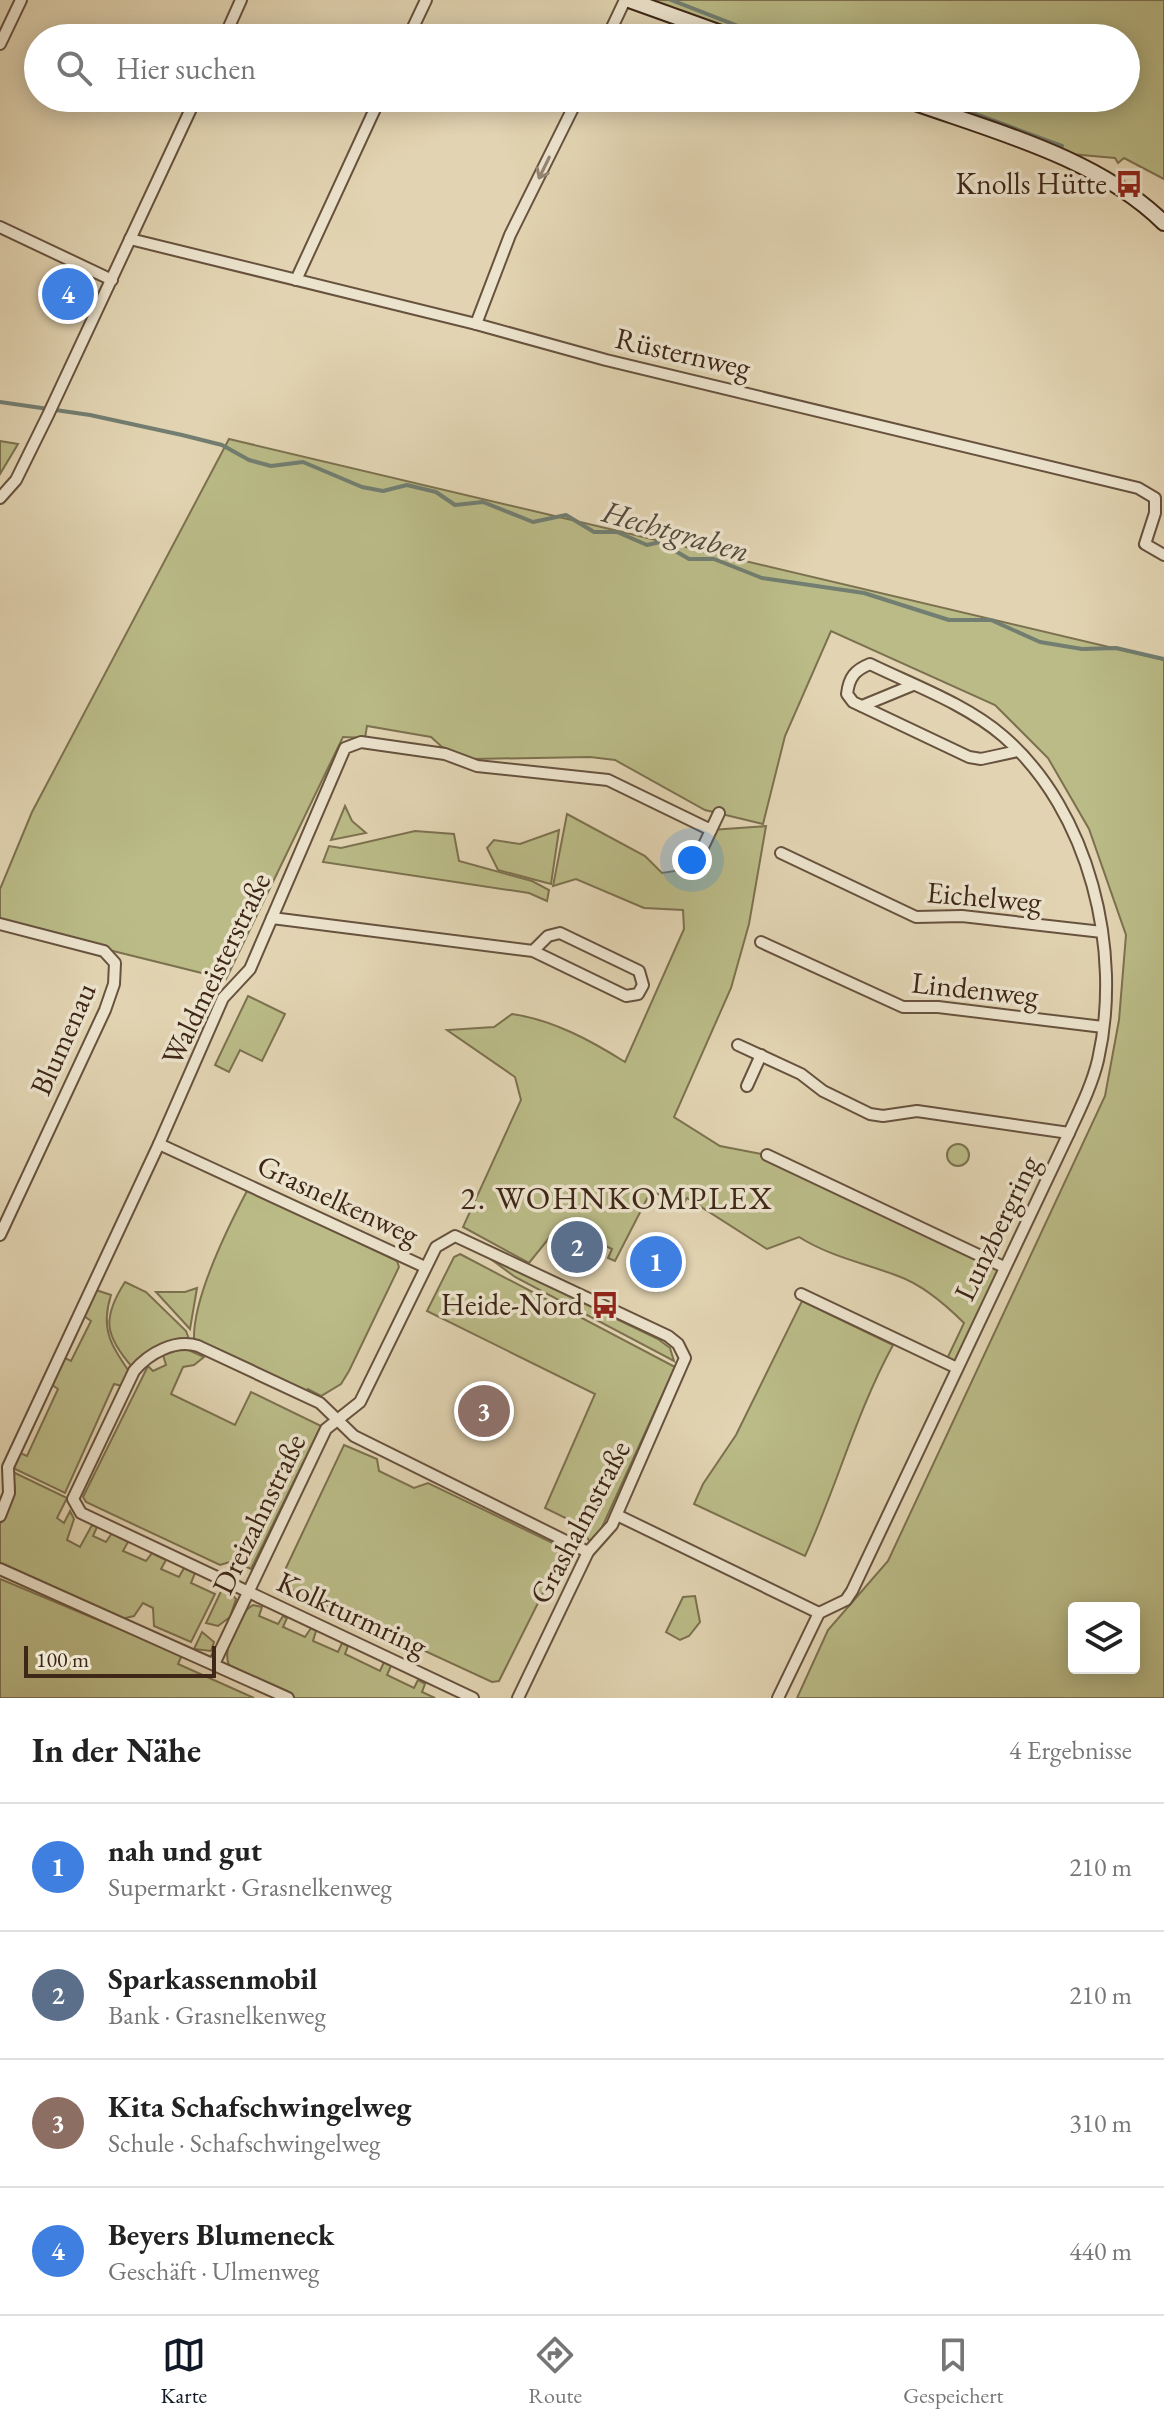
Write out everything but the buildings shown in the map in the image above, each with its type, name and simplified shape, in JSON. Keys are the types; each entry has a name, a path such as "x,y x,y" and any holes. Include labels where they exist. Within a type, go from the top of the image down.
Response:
{"main road":[{"path":"627,0 695,24"},
{"path":"938,112 1074,164 1117,187 1164,223"}],"street":[{"path":"0,44 21,0"},
{"path":"230,24 241,0"},
{"path":"415,24 426,0"},
{"path":"614,24 627,0"},
{"path":"0,498 16,480 48,415 189,112"},
{"path":"296,280 374,112"},
{"path":"476,324 510,235 571,112"},
{"path":"0,227 112,280"},
{"name":"Rüsternweg","path":"130,239 476,324 606,360 1138,488 1155,498 1157,505 1145,544 1164,555"},
{"name":"Lunzbergring","path":"819,1613 846,1600 852,1591 1090,1088 1103,1027 1102,932 1078,845 1049,792 1018,751 990,726 870,664 858,669 848,683 847,694 853,702 862,706"},
{"path":"862,706 913,685"},
{"path":"862,706 969,757 981,759 1018,751"},
{"name":"Waldmeisterstraße","path":"0,1516 9,1493 8,1467 159,1144 223,998 250,969 337,761 351,744 438,752 477,766 608,780 711,830"},
{"path":"697,860 719,813"},
{"name":"Eichelweg","path":"781,853 916,917 962,916 1102,932"},
{"path":"272,918 533,951 626,996 638,994 643,985 639,971 560,933 548,936 533,951"},
{"name":"Blumenau","path":"0,924 104,951 115,963 111,996 0,1235"},
{"name":"Lindenweg","path":"761,942 903,1007 938,1007 1103,1027"},
{"path":"738,1045 870,1114 883,1116 917,1111 1069,1133"},
{"path":"747,1086 761,1055"},
{"name":"Grasnelkenweg","path":"159,1144 425,1267 440,1243 458,1237 668,1336 684,1354 683,1368"},
{"path":"767,1155 1004,1267"},
{"name":"Dreizahnstraße","path":"214,1664 326,1429 360,1402 425,1267"},
{"path":"801,1294 957,1368"},
{"name":"Kolkturmring","path":"335,1420 320,1403 198,1346 187,1343 169,1347 142,1361 129,1379 73,1499 81,1513 473,1698"},
{"name":"Grashalmstraße","path":"518,1698 588,1552 617,1515 683,1368"},
{"path":"335,1420 354,1436 588,1552"},
{"path":"617,1515 819,1613 778,1698"},
{"path":"0,1569 288,1698"}],"green space":[{"path":"649,0 1164,0 1164,179 1124,158 1118,163 1115,158 1070,154 956,112 1140,112 1140,24 715,24"},
{"path":"229,439 1164,660 1164,1698 797,1698 828,1630 888,1561 1105,1096 1119,1020 1126,935 1089,829 1048,758 995,705 831,631 785,736 763,824 705,810 615,760 590,757 472,759 442,747 431,737 367,726 365,738 343,737 226,979 0,923 0,889 32,812"},
{"path":"0,441 18,444 0,474"},
{"path":"345,806 352,821 366,833 331,840"},
{"path":"567,814 645,856 662,873 694,868 711,830 766,826 749,924 731,988 674,1117 720,1146 767,1155 1004,1267 957,1368 945,1363 964,1323 925,1290 885,1271 835,1255 799,1237 767,1249 687,1198 683,1205 651,1191 615,1261 608,1258 612,1249 566,1227 558,1227 529,1263 463,1227 521,1100 515,1077 447,1030 494,1027 512,1014 571,1032 625,1062 684,929 683,910 644,908 576,879 553,886"},
{"path":"559,830 551,884 498,870 487,848 494,840 520,844"},
{"path":"415,831 454,834 459,861 532,881 549,890 547,901 529,893 323,862 329,846 341,848"},
{"path":"248,996 285,1014 262,1061 240,1050 229,1072 215,1065"},
{"path":"954,1144 962,1144 969,1155 962,1166 954,1166 947,1159 947,1151"},
{"path":"248,1189 397,1261 399,1267 349,1371 341,1384 321,1396 308,1389 306,1392 194,1339 205,1283"},
{"path":"460,1254 675,1367 599,1534 591,1543 586,1536 588,1529 545,1508 595,1394 427,1311 454,1257"},
{"path":"488,1257 658,1339 670,1348 674,1361 515,1277"},
{"path":"125,1282 146,1292 186,1331 189,1339 162,1346 133,1368 116,1346 110,1326 112,1306"},
{"path":"197,1288 190,1329 156,1292 185,1292"},
{"path":"96,1290 111,1295 107,1318 109,1336 130,1373 122,1386 114,1384 65,1493 13,1468 20,1453 27,1456 58,1389 52,1385 65,1358 71,1361 91,1321 84,1316"},
{"path":"802,1301 893,1345 868,1397 805,1556 694,1504 703,1484 736,1435"},
{"path":"184,1348 204,1357 194,1365 183,1367 171,1394 235,1425 251,1392 321,1426 251,1569 233,1561 220,1565 86,1502 83,1497 148,1366 153,1371 166,1365 163,1355"},
{"path":"344,1445 377,1459 379,1471 414,1488 428,1483 561,1547 561,1557 499,1681 492,1682 284,1586 281,1581 285,1570"},
{"path":"13,1472 67,1498 57,1518 64,1523 70,1511 74,1519 67,1540 80,1547 92,1525 97,1527 93,1536 106,1542 112,1533 128,1542 123,1551 146,1561 152,1553 166,1560 161,1569 179,1577 184,1568 195,1573 191,1583 215,1594 191,1642 154,1626 153,1608 143,1603 134,1616 121,1619 0,1565 0,1524 15,1491"},
{"path":"0,1579 182,1655 178,1664 254,1698 0,1698"},
{"path":"224,1585 236,1599 230,1617 218,1626 206,1623"},
{"path":"695,1596 700,1622 689,1636 680,1640 666,1632 683,1597"},
{"path":"253,1605 262,1607 259,1616 278,1624 283,1616 287,1618 283,1627 305,1637 311,1628 316,1631 313,1641 338,1652 342,1643 348,1646 345,1654 380,1671 384,1662 391,1666 387,1675 414,1688 418,1680 425,1684 422,1692 435,1698 295,1698 229,1665 227,1658 233,1632"},
{"path":"202,1632 214,1642 211,1651 194,1649"}],"waterway":[{"path":"671,0 733,24"},
{"path":"970,112 1062,146"},
{"name":"Hechtgraben","path":"0,402 90,415 182,435 222,445 249,460 271,466 303,462 362,487 383,491 407,485 436,492 455,505 483,502 533,522 566,515 594,532 617,532 647,545 660,542 689,559 714,559 762,578 864,593 949,620 991,620 1040,642 1082,649 1116,648 1164,659"}],"place":[{"name":"Knolls Hütte","path":"1129,184"},
{"name":"Beyers Blumeneck","path":"68,294"},
{"name":"Sparkassenmobil","path":"577,1247"},
{"name":"nah und gut","path":"656,1262"},
{"name":"Heide-Nord","path":"605,1305"},
{"name":"Kita Schafschwingelweg","path":"484,1411"}],"district":[{"name":"2. WOHNKOMPLEX","path":"617,1198"}]}
